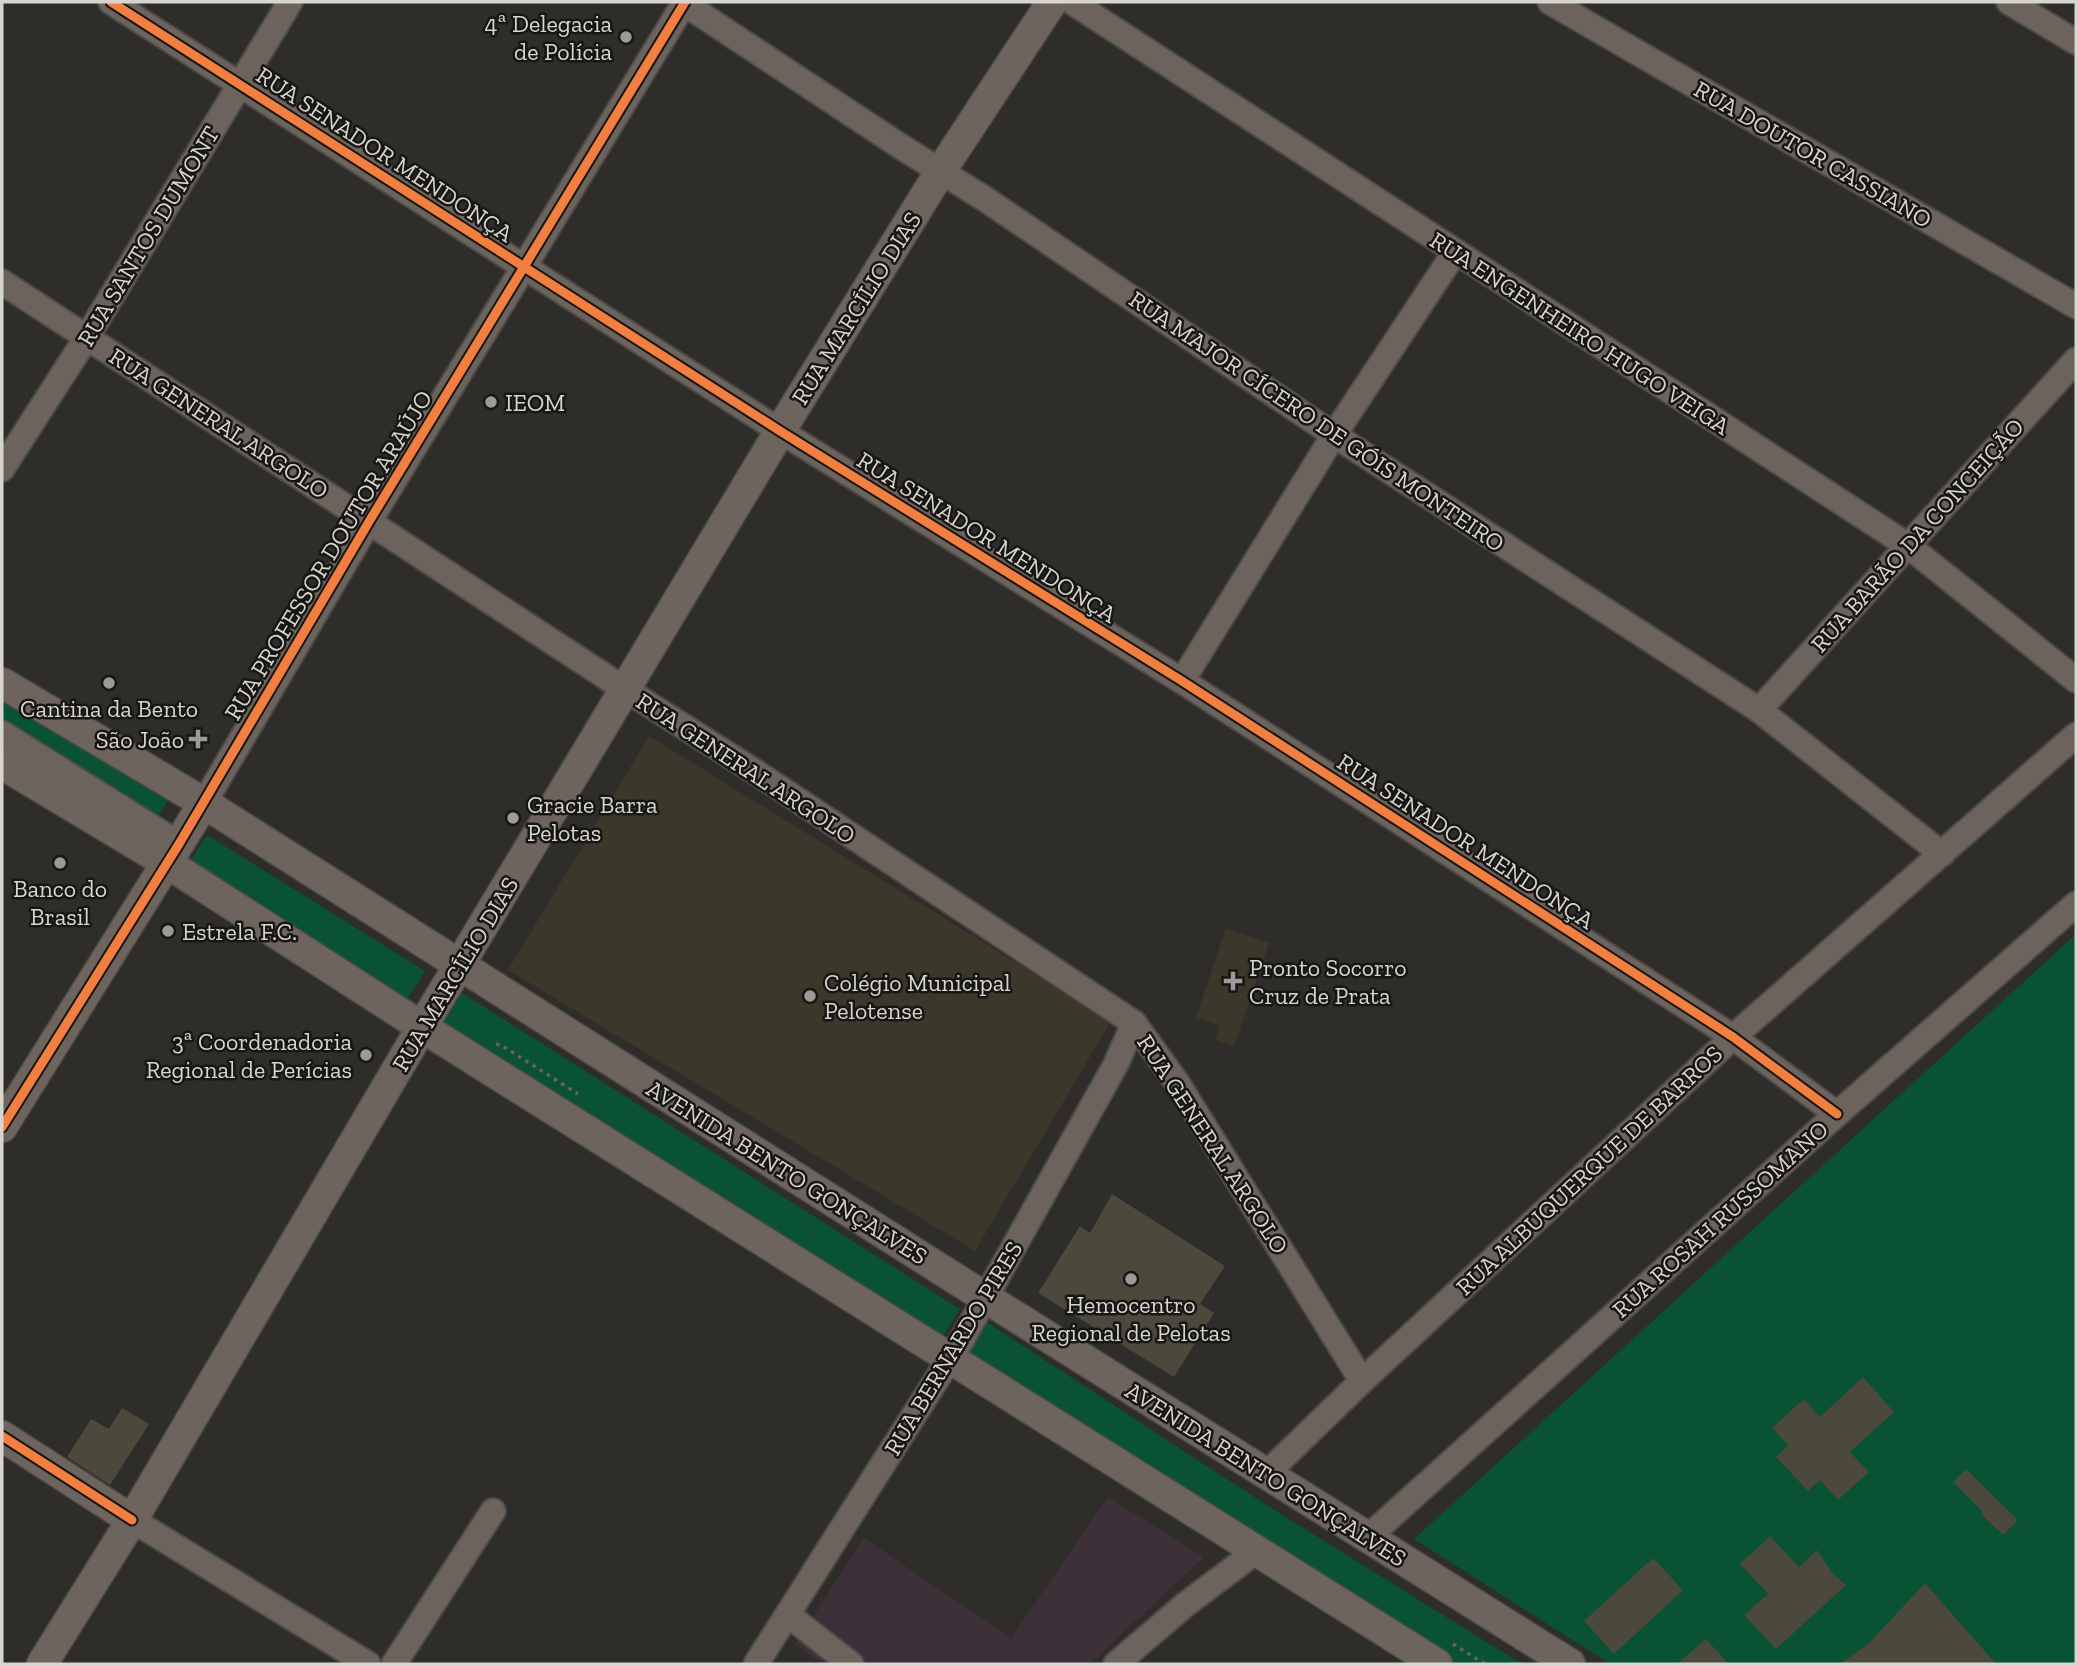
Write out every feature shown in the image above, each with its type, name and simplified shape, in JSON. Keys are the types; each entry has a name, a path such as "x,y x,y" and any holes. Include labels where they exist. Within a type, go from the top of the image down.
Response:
{"main road":[{"name":"RUA MARCÍLIO DIAS","path":"42,1664 132,1520 422,1027 780,432 940,172 1052,2"},
{"name":"AVENIDA BENTO GONÇALVES","path":"2,683 204,803 1570,1664"},
{"path":"2,764 173,854 422,1027 1437,1664"},
{"name":"RUA PROFESSOR DOUTOR ARAÚJO","path":"2,1127 204,803"},
{"path":"2,1436 132,1520"}],"street":[{"name":"RUA SENADOR MENDONÇA","path":"111,2 780,432 1182,681 1733,1037 1837,1114"},
{"name":"RUA SANTOS DUMONT","path":"2,469 87,337 290,2"},
{"name":"RUA MAJOR CÍCERO DE GÓIS MONTEIRO","path":"684,2 940,172 997,206 1334,435 1759,710 1942,854"},
{"name":"RUA PROFESSOR DOUTOR ARAÚJO","path":"204,803 370,520 684,2"},
{"name":"RUA ENGENHEIRO HUGO VEIGA","path":"1072,2 1907,545 2076,680"},
{"name":"RUA DOUTOR CASSIANO","path":"1550,2 2076,306"},
{"path":"2009,2 2076,42"},
{"path":"1182,681 1334,435 1454,252"},
{"name":"RUA GENERAL ARGOLO","path":"2,282 370,520 626,690 758,773 1133,1023 1178,1084 1362,1381"},
{"name":"RUA BARÃO DA CONCEIÇÃO","path":"1759,710 2076,360"},
{"path":"2,733 173,854"},
{"name":"RUA ALBUQUERQUE DE BARROS","path":"1266,1474 1362,1381 1733,1037 2076,735"},
{"name":"RUA ROSAH RUSSOMANO","path":"1367,1538 1837,1114 2076,904"},
{"name":"RUA BERNARDO PIRES","path":"756,1664 986,1298 1116,1064 1133,1023"},
{"path":"394,1664 494,1511"},
{"path":"132,1520 368,1664"},
{"path":"1116,1664 1186,1604 1258,1550"},
{"path":"788,1615 851,1664"}],"shaded area":[{"name":"Colégio Municipal Pelotense","path":"649,736 1111,1021 975,1251 508,970"},
{"name":"Pronto Socorro Cruz de Prata","path":"1226,928 1269,943 1234,1047 1216,1040 1220,1026 1196,1018"},
{"path":"1108,1497 1204,1557 1090,1664 823,1664 795,1644 864,1538 1011,1638"}],"green space":[{"path":"2,694 168,800 141,842 2,753"},
{"path":"207,835 425,971 404,1005 185,869"},
{"path":"2076,934 2076,1664 1610,1664 1414,1539"},
{"path":"459,991 960,1309 938,1345 438,1028"},
{"path":"985,1321 1268,1506 1522,1664 1443,1664 963,1358"}],"building":[{"name":"Hemocentro Regional de Pelotas","path":"1112,1194 1225,1266 1200,1304 1214,1313 1174,1377 1038,1293 1080,1226 1090,1233"},
{"path":"1863,1377 1894,1412 1850,1452 1869,1472 1838,1500 1820,1480 1808,1491 1776,1457 1788,1445 1772,1428 1804,1399 1820,1417"},
{"path":"122,1408 149,1424 110,1485 67,1457 91,1419 109,1429"},
{"path":"1966,1469 2018,1520 2003,1535 1953,1482"},
{"path":"1770,1536 1799,1567 1817,1550 1832,1573 1846,1585 1776,1649 1744,1615 1768,1594 1740,1564"},
{"path":"1653,1558 1683,1590 1614,1654 1584,1621"},
{"path":"1925,1583 1996,1664 1840,1664 1868,1644"},
{"path":"1706,1639 1729,1664 1677,1664"}],"cycle path":[{"path":"111,2 780,431 1182,681 1733,1037 1837,1114"},
{"path":"2,1127 179,844 370,520 685,2"},
{"path":"2,1436 132,1520"}],"place":[{"name":"4ª Delegacia de Polícia","path":"626,37"},
{"name":"IEOM","path":"491,402"},
{"name":"Cantina da Bento","path":"109,683"},
{"name":"São João","path":"198,739"},
{"name":"Gracie Barra Pelotas","path":"513,818"},
{"name":"Banco do Brasil","path":"60,863"},
{"name":"Estrela F.C.","path":"168,931"},
{"name":"Pronto Socorro Cruz de Prata","path":"1233,981"},
{"name":"Colégio Municipal Pelotense","path":"810,996"},
{"name":"3ª Coordenadoria Regional de Perícias","path":"366,1055"},
{"name":"Hemocentro Regional de Pelotas","path":"1131,1279"}]}
